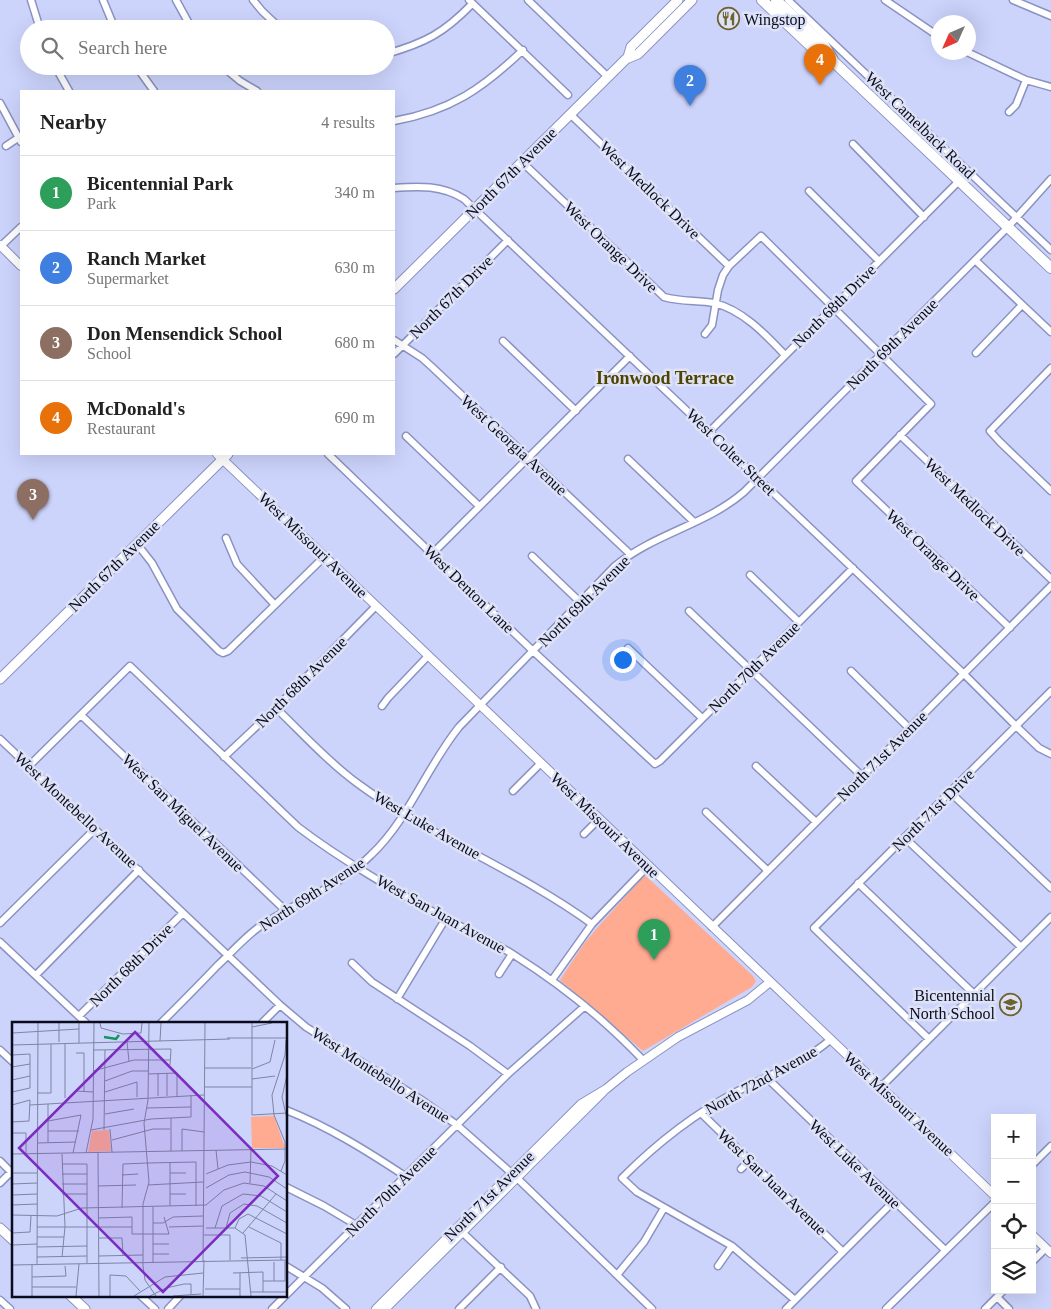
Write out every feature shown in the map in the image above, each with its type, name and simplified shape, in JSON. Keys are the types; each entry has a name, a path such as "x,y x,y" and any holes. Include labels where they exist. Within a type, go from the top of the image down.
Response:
{"main road":[{"name":"North 67th Avenue","path":"628,57 631,47 678,0"},
{"name":"North 67th Avenue","path":"395,288 628,57 638,54 692,0"},
{"name":"West Camelback Road","path":"762,0 817,52 835,63 1051,268"},
{"name":"West Camelback Road","path":"776,0 824,45 835,63"},
{"name":"North 67th Avenue","path":"0,679 137,544 222,456"},
{"path":"0,1228 12,1239"},
{"path":"75,1297 85,1309"}],"street":[{"path":"31,0 37,20"},
{"path":"103,0 111,20"},
{"path":"176,0 187,20"},
{"path":"254,0 272,20"},
{"path":"528,0 608,77"},
{"name":"West Camelback Road","path":"788,0 1051,250"},
{"path":"885,0 931,31"},
{"path":"1013,0 1051,16"},
{"path":"395,51 414,46 435,36 459,18 471,2 568,94"},
{"path":"395,121 430,112 468,95 481,87 523,50"},
{"path":"976,56 1026,80 1051,87"},
{"path":"60,75 68,90"},
{"path":"142,75 153,90"},
{"path":"233,75 255,90"},
{"path":"1009,112 1016,105 1026,80"},
{"path":"0,103 20,140 6,146"},
{"name":"West Medlock Drive","path":"570,114 729,266"},
{"path":"853,144 924,216"},
{"name":"West Orange Drive","path":"522,162 664,298 676,301 715,304 739,314 761,332 785,356"},
{"name":"North 69th Avenue","path":"162,1022 228,955 258,928 330,886 358,867 387,839 405,814 444,747 480,705 615,566 630,554 663,536 728,506 758,479 1008,227 1051,179"},
{"name":"North 68th Drive","path":"709,432 960,181"},
{"name":"West Colter Street","path":"395,188 421,186 439,188 457,194 508,240 853,568 1039,748 1051,754"},
{"path":"809,191 879,261"},
{"path":"20,229 0,246 20,265"},
{"path":"706,334 712,325 715,304 723,275 729,266 761,236 882,354 930,404 900,435"},
{"name":"North 67th Drive","path":"395,353 508,240"},
{"path":"975,260 1051,332"},
{"path":"976,353 1022,305"},
{"name":"West Georgia Avenue","path":"395,341 427,362 630,554"},
{"path":"503,341 576,411"},
{"path":"432,554 630,356"},
{"path":"1051,368 990,431 1051,490"},
{"name":"West Medlock Drive","path":"900,435 1051,579"},
{"name":"West Orange Drive","path":"900,435 856,481 1010,628"},
{"path":"406,436 480,506"},
{"name":"West Denton Lane","path":"329,455 533,652 654,764"},
{"name":"West Missouri Avenue","path":"222,456 324,557 991,1192"},
{"path":"628,459 694,522"},
{"path":"226,538 237,564 275,605"},
{"path":"137,544 152,562 172,602 182,617 224,654 324,557"},
{"path":"532,556 580,602"},
{"name":"North 70th Avenue","path":"654,764 660,761 853,568"},
{"path":"750,575 799,622"},
{"name":"North 71st Avenue","path":"712,927 766,870 910,729 1051,586"},
{"name":"North 68th Avenue","path":"224,757 276,708 376,606"},
{"path":"688,611 862,776"},
{"path":"628,648 702,718"},
{"path":"382,706 428,656"},
{"name":"West San Juan Avenue","path":"81,715 130,666 298,827 327,849 512,954 552,980 585,1006 643,1060"},
{"path":"851,671 910,729"},
{"name":"North 71st Drive","path":"929,1038 814,928 1051,691"},
{"name":"West Luke Avenue","path":"276,708 350,777 405,814 532,885 592,924"},
{"path":"29,766 81,715"},
{"name":"West San Miguel Avenue","path":"81,715 286,911"},
{"name":"West Montebello Avenue","path":"0,739 280,1005 306,1027 420,1099 457,1125 514,1176 652,1309"},
{"path":"513,791 540,763"},
{"path":"756,766 815,822"},
{"path":"951,793 1051,888"},
{"path":"706,812 766,870"},
{"path":"584,834 599,819"},
{"path":"0,923 95,829"},
{"path":"904,838 1021,947"},
{"path":"552,980 592,924 648,866"},
{"path":"36,976 139,870"},
{"path":"858,883 974,994"},
{"name":"North 68th Drive","path":"79,1016 183,913"},
{"path":"881,1087 1051,917"},
{"path":"397,999 446,918"},
{"path":"0,942 85,1022"},
{"path":"499,974 512,954"},
{"path":"352,963 372,982 470,1046 508,1074"},
{"name":"North 71st Avenue","path":"376,1309 514,1176 581,1104 606,1089 643,1060 678,1038 748,1000 770,982"},
{"path":"263,1022 280,1005"},
{"name":"North 70th Avenue","path":"288,1293 508,1074 585,1006"},
{"name":"North 72nd Avenue","path":"664,1208 637,1192 622,1178 657,1146 701,1113 736,1092 807,1058 830,1040"},
{"path":"0,1050 12,1061"},
{"name":"West Luke Avenue","path":"766,1078 945,1250"},
{"path":"288,1111 369,1151 405,1176"},
{"name":"West San Juan Avenue","path":"701,1113 843,1252"},
{"path":"1036,1161 1051,1146"},
{"path":"741,1169 750,1160"},
{"path":"0,1161 12,1171"},
{"path":"0,1183 12,1173"},
{"path":"288,1188 356,1225"},
{"path":"786,1309 894,1201"},
{"path":"886,1309 993,1204"},
{"path":"617,1275 644,1242 664,1208 732,1246 795,1300"},
{"path":"460,1230 530,1296 536,1309"},
{"name":"North 71st Avenue","path":"386,1309 460,1230"},
{"path":"1036,1239 1048,1250 1036,1259"},
{"path":"718,1266 732,1246"},
{"path":"288,1267 322,1288 346,1309"},
{"path":"459,1309 500,1267"},
{"path":"986,1309 1000,1294"},
{"path":"141,1296 154,1309"},
{"path":"168,1309 180,1296"},
{"name":"North 70th Avenue","path":"272,1309 285,1296"},
{"path":"997,1298 1009,1309"},
{"path":"0,1300 10,1309"}],"shaded area":[{"path":"646,876 753,976 756,981 752,987 643,1051 560,980 583,945 597,928 642,878"}],"place":[{"name":"Wingstop","path":"728,19"},
{"name":"McDonald's","path":"820,85"},
{"name":"Ranch Market","path":"690,106"},
{"name":"Don Mensendick School","path":"33,520"},
{"name":"Bicentennial Park","path":"654,960"},
{"name":"Bicentennial North School","path":"1011,1004"}],"district":[{"name":"Ironwood Terrace","path":"665,378"}]}
